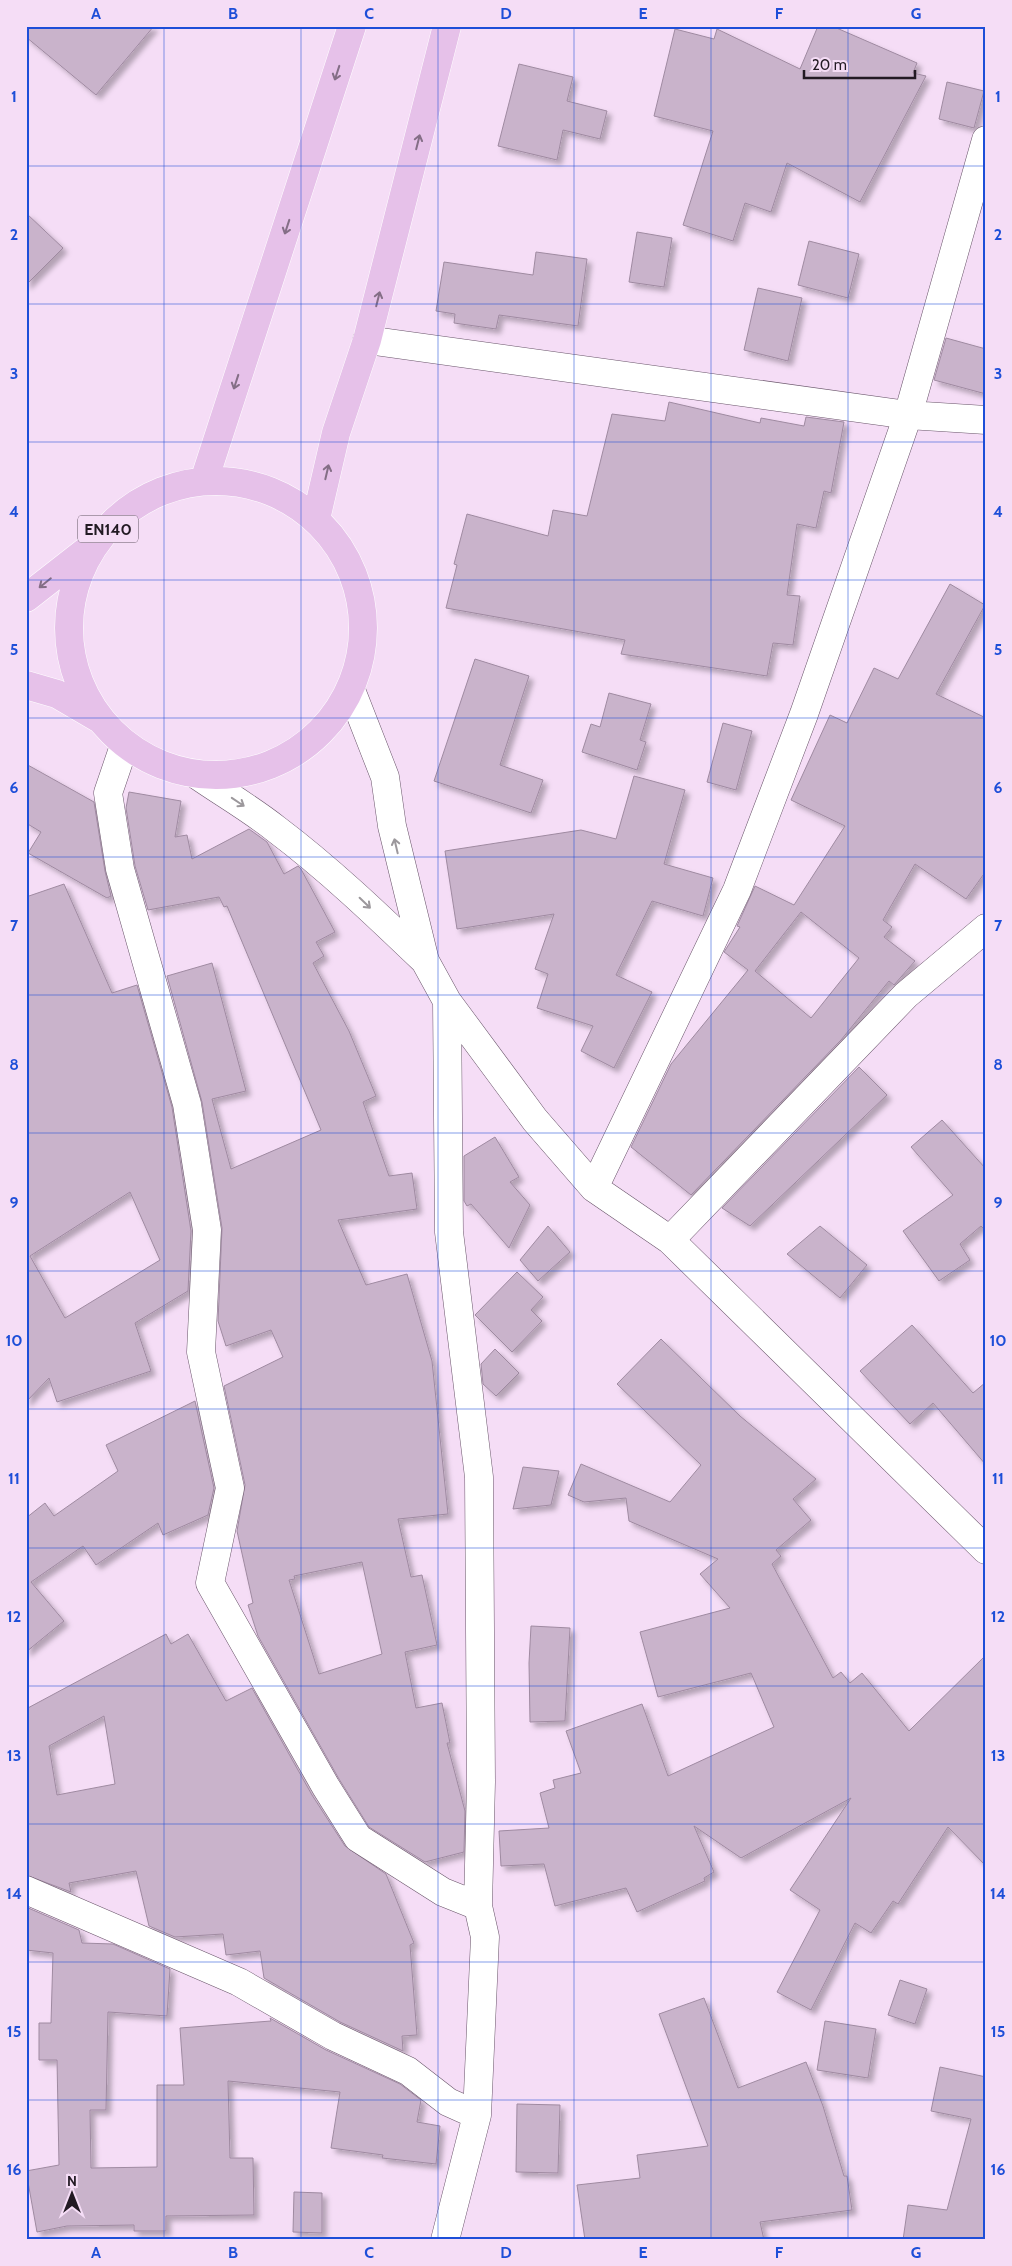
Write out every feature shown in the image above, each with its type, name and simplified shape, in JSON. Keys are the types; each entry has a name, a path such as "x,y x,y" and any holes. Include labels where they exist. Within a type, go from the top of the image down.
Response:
{"main road":[{"path":"204,481 352,26"},
{"path":"316,519 336,433 368,340 447,26"},
{"name":"EN140","path":"26,598 91,547 121,514 160,491 204,481 244,483 282,496 316,519 344,556 361,599 363,645 351,690 325,729 288,757 244,773 197,775 158,765 124,746 98,718 71,664 69,603 91,547"},
{"name":"EN140","path":"26,685 57,694 98,718"}],"street":[{"path":"594,1188 737,890 804,714 908,415 986,140"},
{"path":"368,340 908,415 986,420"},
{"path":"351,690 385,777 392,826 425,961 447,1001 536,1120 594,1188 670,1240 986,1550"},
{"path":"124,746 108,793 120,869 187,1104 207,1230 201,1352 230,1488 210,1583 326,1787 358,1838 443,1892 478,1906"},
{"path":"197,775 275,827 354,893 425,961"},
{"path":"670,1240 906,995 986,928"},
{"path":"445,2240 477,2115 485,1937 478,1906 481,1782 479,1477 449,1232 447,1001"},
{"path":"26,1890 239,1982 332,2036 408,2070 448,2102 477,2115"}],"building":[{"path":"26,26 154,26 96,95 26,37"},
{"path":"818,26 832,26 917,63 913,73 926,76 860,202 787,163 771,212 745,203 733,241 683,225 713,131 654,116 675,29 714,39 717,29 800,69"},
{"path":"519,64 573,77 567,101 607,111 600,139 563,130 557,160 498,146"},
{"path":"947,82 984,91 974,128 939,119"},
{"path":"26,213 63,248 26,285"},
{"path":"637,232 672,238 664,287 629,282"},
{"path":"809,241 859,254 848,298 798,285"},
{"path":"536,252 587,259 578,326 499,315 496,329 454,323 455,314 436,311 444,262 533,275"},
{"path":"758,288 802,298 788,361 744,350"},
{"path":"946,338 986,349 986,394 934,380"},
{"path":"669,402 760,423 761,418 804,426 806,417 844,422 831,493 824,491 816,528 797,524 787,595 800,596 793,645 773,643 767,676 621,654 625,640 446,608 457,565 454,564 467,514 548,536 553,510 587,516 612,414 665,421"},
{"path":"950,584 985,605 936,694 986,718 986,871 966,899 915,864 883,920 892,927 884,937 915,961 894,985 889,981 841,1040 691,1195 631,1147 671,1064 748,970 724,952 740,927 737,926 755,886 794,905 845,826 791,800 830,715 847,723 874,668 898,679","holes":["801,912 859,958 811,1018 755,971"]},
{"path":"475,659 529,676 500,765 543,780 531,813 434,781"},
{"path":"609,693 651,704 640,740 646,742 637,770 582,752 591,724 600,727"},
{"path":"723,723 752,731 736,790 707,782"},
{"path":"26,764 94,802 111,896 107,898 28,853 41,832 26,823"},
{"path":"634,776 685,790 664,864 713,878 703,916 652,901 616,975 652,992 614,1068 581,1051 593,1026 537,1008 548,974 535,969 554,914 457,929 445,851 581,830 616,839"},
{"path":"129,792 181,801 175,837 187,835 192,859 249,829 267,842 284,874 298,866 301,869 335,932 316,942 324,956 313,963 349,1031 376,1096 363,1102 389,1176 412,1173 417,1209 338,1220 366,1285 407,1274 432,1361 448,1514 398,1519 411,1577 422,1575 437,1645 405,1652 416,1708 442,1703 450,1743 447,1743 465,1811 464,1852 425,1862 369,1827 339,1779 258,1636 248,1605 253,1603 237,1531 245,1485 224,1386 283,1357 271,1330 226,1346 218,1321 222,1228 202,1102 167,976 212,963 246,1091 212,1099 231,1169 321,1130 227,906 224,907 219,897 148,910 135,866 126,808","holes":["362,1562 382,1654 319,1674 289,1580 295,1579 294,1576"]},
{"path":"64,884 112,993 137,985 172,1107 191,1231 188,1291 135,1323 151,1371 57,1402 49,1378 26,1402 26,897","holes":["130,1192 160,1260 65,1318 30,1256"]},
{"path":"859,1067 887,1095 750,1226 722,1208"},
{"path":"942,1120 986,1169 986,1231 981,1226 960,1244 970,1260 939,1281 903,1231 953,1195 911,1147"},
{"path":"495,1137 519,1177 510,1182 530,1205 509,1248 471,1204 467,1206 464,1201 464,1156"},
{"path":"548,1226 570,1252 538,1281 520,1260"},
{"path":"820,1226 867,1265 840,1298 787,1254"},
{"path":"517,1272 543,1297 531,1310 542,1321 512,1352 475,1315"},
{"path":"912,1325 973,1393 986,1382 986,1465 933,1403 910,1424 860,1371"},
{"path":"661,1339 740,1416 816,1479 793,1499 811,1520 776,1550 781,1556 772,1564 833,1678 841,1672 850,1683 862,1673 909,1731 986,1655 986,1866 948,1827 898,1904 893,1901 871,1933 855,1923 811,2010 777,1992 820,1910 790,1890 851,1798 741,1858 694,1826 714,1872 704,1878 705,1881 637,1912 626,1888 555,1906 544,1864 501,1866 499,1831 549,1828 540,1793 555,1788 553,1780 581,1773 566,1731 642,1704 668,1776 774,1727 751,1673 658,1697 640,1632 730,1608 700,1574 718,1559 629,1521 626,1498 584,1502 568,1495 581,1464 670,1502 701,1465 617,1384"},
{"path":"495,1349 519,1373 496,1396 483,1384 481,1364"},
{"path":"195,1401 214,1488 208,1515 163,1535 158,1523 96,1565 83,1546 31,1582 64,1621 26,1652 26,1518 45,1503 54,1516 118,1471 106,1445"},
{"path":"523,1467 559,1471 551,1505 513,1509"},
{"path":"531,1626 570,1628 565,1721 530,1722 529,1663"},
{"path":"166,1634 171,1644 188,1634 226,1701 252,1688 312,1795 345,1846 386,1874 414,1943 410,1945 417,2035 402,2036 403,2051 340,2022 264,1978 260,1951 226,1955 223,1934 175,1937 149,1926 136,1871 69,1883 71,1892 26,1875 26,1709","holes":["104,1716 115,1784 57,1795 49,1746"]},
{"path":"26,1907 79,1930 82,1943 113,1944 170,1969 167,2016 108,2012 106,2110 90,2110 91,2168 157,2167 157,2085 184,2085 180,2028 271,2021 270,2018 326,2050 400,2084 421,2100 417,2122 440,2126 436,2164 382,2158 383,2155 331,2148 340,2092 228,2081 230,2158 253,2158 254,2215 166,2216 166,2231 134,2231 134,2225 67,2226 37,2232 26,2171 59,2165 57,2060 39,2060 39,2023 51,2023 53,1953 26,1950"},
{"path":"900,1980 927,1989 915,2024 888,2015"},
{"path":"704,1998 738,2088 806,2062 823,2106 844,2176 847,2176 852,2210 760,2222 764,2240 585,2240 577,2185 640,2178 637,2155 708,2146 659,2014"},
{"path":"825,2021 876,2029 868,2078 817,2070"},
{"path":"940,2067 986,2077 986,2240 903,2240 908,2205 947,2210 971,2119 931,2111"},
{"path":"517,2104 560,2105 558,2173 516,2172"},
{"path":"294,2192 322,2193 322,2233 293,2232"}]}
